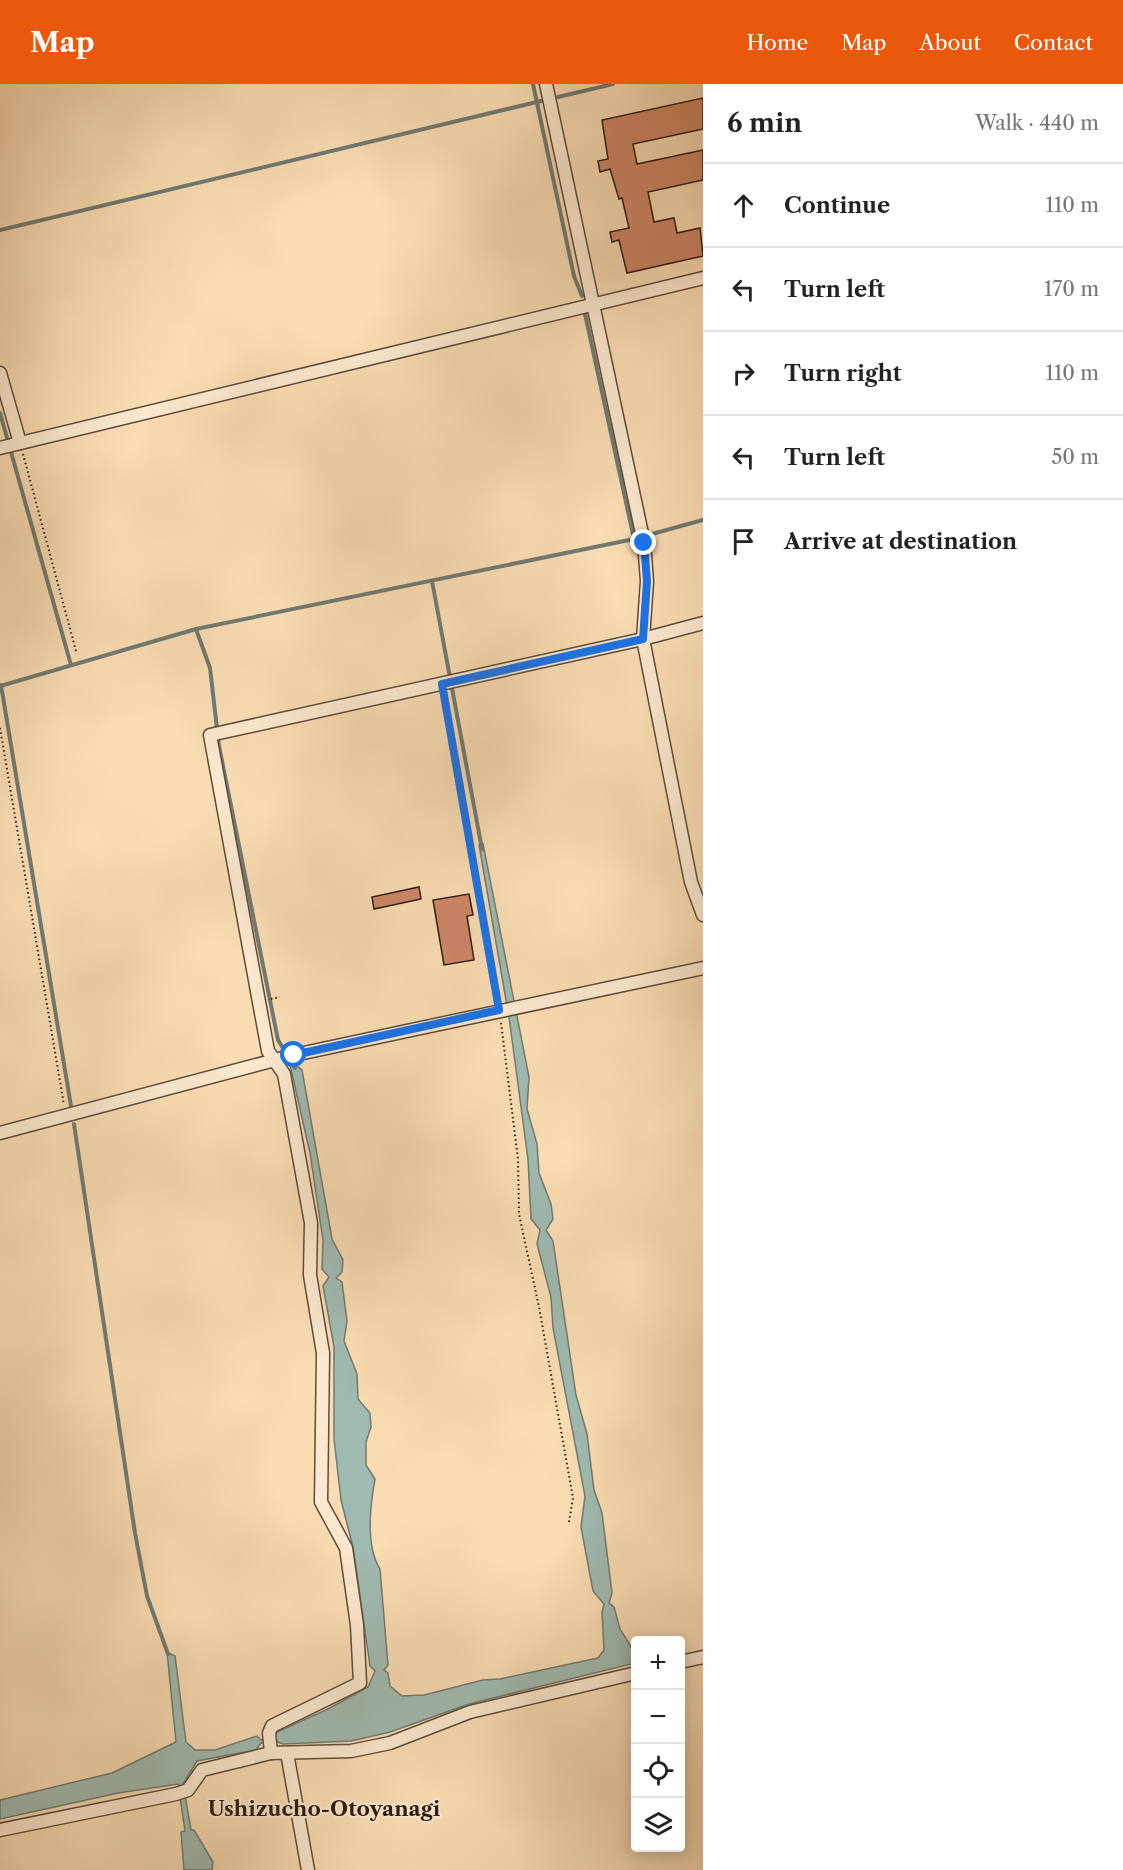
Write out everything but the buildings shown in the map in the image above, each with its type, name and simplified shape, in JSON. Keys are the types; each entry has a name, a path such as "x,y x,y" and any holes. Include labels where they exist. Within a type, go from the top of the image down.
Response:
{"street":[{"path":"546,84 644,543 647,581 643,639 691,882 703,915"},
{"path":"0,373 10,445 703,278"},
{"path":"284,1059 268,1051 210,735 643,639 703,623"},
{"path":"0,1133 284,1059 521,1005 703,968"},
{"path":"270,1749 269,1733 272,1726 360,1683 357,1625 346,1548 321,1502 323,1353 310,1275 311,1223 284,1074 284,1059"},
{"path":"685,1661 703,1657"},
{"path":"0,1830 176,1794 188,1790 202,1770 270,1749 287,1753 351,1751 390,1743 470,1712 631,1674"},
{"path":"287,1753 308,1870"}],"path":[{"path":"10,445 76,651"},
{"path":"448,682 499,1010 518,1159 519,1214 539,1307 573,1498 569,1522"},
{"path":"0,728 66,1116"}],"water":[{"path":"483,844 529,1077 527,1109 537,1144 539,1173 551,1204 553,1219 546,1230 553,1241 576,1395 587,1434 594,1490 602,1513 612,1593 609,1603 614,1607 620,1629 631,1647 631,1664 469,1704 390,1732 351,1741 283,1744 275,1741 261,1743 256,1750 197,1761 183,1784 191,1830 194,1830 213,1862 212,1870 184,1870 181,1832 185,1831 178,1784 118,1793 0,1819 0,1800 112,1773 176,1742 167,1652 175,1656 186,1742 195,1750 215,1750 257,1736 261,1740 275,1736 277,1732 328,1709 368,1687 375,1671 370,1666 353,1547 341,1500 334,1439 334,1347 323,1286 329,1277 322,1269 323,1240 310,1153 290,1065 293,1063 302,1070 332,1239 343,1260 342,1272 336,1278 342,1282 347,1321 344,1341 357,1374 358,1399 370,1413 371,1427 366,1442 366,1465 375,1479 370,1525 372,1549 380,1569 388,1665 384,1670 388,1673 390,1686 402,1696 424,1695 483,1680 500,1679 598,1658 604,1650 602,1612 604,1604 593,1591 581,1527 585,1496 553,1328 551,1297 537,1244 540,1230 531,1219 528,1159 509,1017 479,845"}],"waterway":[{"path":"533,84 574,276 582,296"},
{"path":"558,97 613,84"},
{"path":"0,230 541,101"},
{"path":"0,686 196,629 634,539 585,314"},
{"path":"0,413 71,665"},
{"path":"652,534 703,520"},
{"path":"432,581 482,849"},
{"path":"196,629 210,668 219,746 278,1040 295,1068"},
{"path":"1,685 71,1106"},
{"path":"74,1124 135,1533 147,1596 168,1654"}],"district":[{"name":"Ushizucho-Otoyanagi","path":"324,1809"}],"route":[{"path":"294,1055 499,1010 442,684 643,639 642,624 647,581 644,543"}]}
